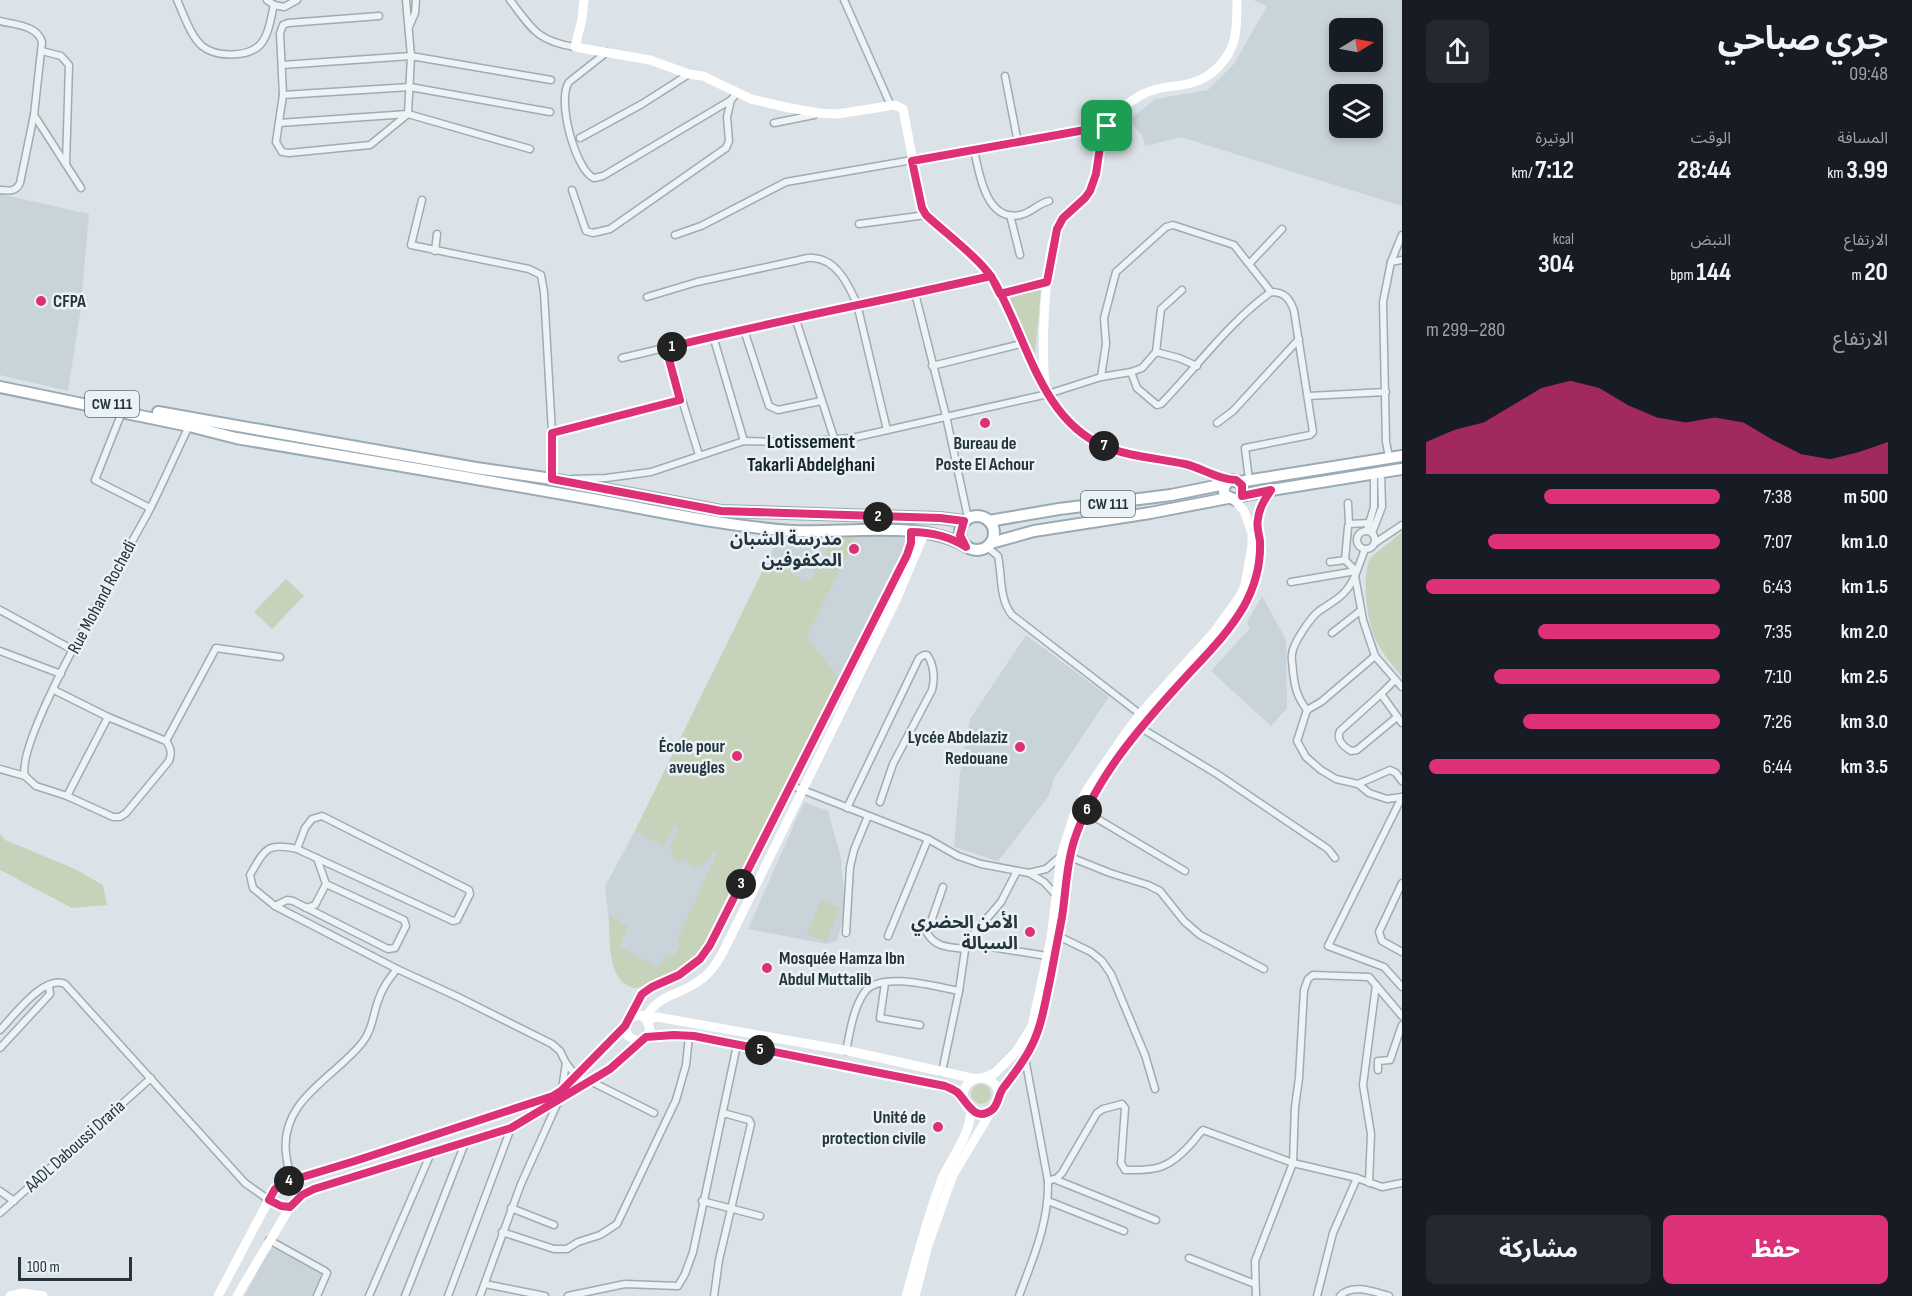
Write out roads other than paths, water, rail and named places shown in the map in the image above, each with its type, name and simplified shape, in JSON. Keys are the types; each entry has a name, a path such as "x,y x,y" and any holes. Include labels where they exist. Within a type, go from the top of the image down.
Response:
{"main road":[{"name":"CW 111","path":"0,381 259,431 552,479 721,511 966,519"},
{"path":"0,387 122,411 236,438 694,518 795,531 925,532 953,539 973,550 1034,531 1150,513 1378,472 1402,470"},
{"name":"CW 111","path":"989,521 1059,509 1171,495 1236,482 1402,456"},
{"path":"1236,482 1243,488 1235,498 1224,491 1236,482"},
{"path":"966,547 960,535 966,519 977,516 989,521 994,533 989,545"}],"street":[{"path":"177,0 188,25 202,46 214,52 226,54 255,49 263,42 269,30 274,5"},
{"path":"267,0 274,5 284,7 297,0"},
{"path":"380,16 285,24 280,31 283,95 277,146 282,152 370,145 408,114 411,56 406,0"},
{"path":"408,27 415,13 416,0"},
{"path":"510,0 542,38 556,44 650,60 689,74 703,76 734,96 819,114"},
{"path":"575,46 584,10 584,0"},
{"path":"844,0 891,105"},
{"path":"1048,394 1043,346 1047,282 1057,229 1063,218 1090,191 1107,126 1121,110 1139,96 1161,88 1192,83 1215,71 1224,60 1235,38 1237,0"},
{"path":"0,21 37,32 41,38 42,51 34,115 19,187 12,191 0,190"},
{"path":"42,51 61,56 69,65 66,164"},
{"path":"606,52 569,82 565,88 564,105 569,134 586,173 590,176 599,178 603,176 734,96"},
{"path":"282,65 411,56 551,80"},
{"path":"580,138 642,104 689,74"},
{"path":"1005,76 1017,143"},
{"path":"283,95 410,87 550,112"},
{"path":"572,190 586,231 593,233 610,230 725,150 729,141 727,123 734,96"},
{"path":"774,123 819,114 837,114 899,105 903,109 920,201 926,215 991,276 1048,394 1071,424 1104,447 1187,464 1236,482 1245,448 1312,434 1308,396 1291,301 1283,294 1271,292 1234,245 1173,225 1166,227 1116,272 1104,318 1106,344 1101,377"},
{"path":"279,123 408,114 530,149"},
{"path":"34,115 81,189"},
{"path":"675,236 701,226 786,182 1107,126"},
{"path":"974,150 983,187 995,206 1010,215 1023,214 1039,203 1049,201"},
{"path":"422,200 411,245 529,269 541,275 544,292 552,433 552,479 606,478 651,472 744,441 789,442 852,438 1048,394 1101,377 1131,372 1142,368 1156,352 1161,309 1182,290"},
{"path":"859,224 926,215"},
{"path":"1010,215 1020,255"},
{"path":"1250,263 1282,229"},
{"path":"435,251 437,234"},
{"path":"1389,457 1386,442 1383,302 1391,262 1402,235"},
{"path":"647,297 697,282 813,258 825,261 838,271 850,287 857,304 887,430"},
{"path":"1391,262 1402,260"},
{"path":"622,358 795,317 991,276"},
{"path":"1000,294 1047,282"},
{"path":"1131,372 1137,388 1160,405 1221,338 1271,292"},
{"path":"915,293 946,416 966,519"},
{"path":"795,317 834,438"},
{"path":"744,330 769,406 778,410 821,401"},
{"path":"713,336 744,441"},
{"path":"1217,423 1233,411 1299,339"},
{"path":"932,366 1025,343"},
{"path":"666,348 680,400 699,455"},
{"path":"1156,352 1197,366"},
{"path":"1308,396 1386,392"},
{"path":"552,433 680,400"},
{"path":"122,411 95,480 150,508"},
{"name":"Rue Mohand Rochedi","path":"24,774 31,738 61,674 150,508 189,426"},
{"path":"1375,543 1375,538 1370,532 1370,523 1378,472"},
{"path":"1370,532 1382,507 1378,472"},
{"path":"915,1296 928,1245 953,1175 997,1103 999,1094 1025,1058 1042,1020 1058,936 1066,857 1086,812 1111,768 1141,728 1216,644 1243,608 1257,575 1260,540 1257,521 1263,503 1271,490"},
{"path":"964,1100 965,1089 971,1081 995,1073 1025,1040 1037,1008 1074,815 1088,788 1140,714 1215,631 1241,595 1247,577 1252,546 1249,522 1235,498"},
{"path":"1348,503 1349,524 1345,560 1355,574 1360,611 1375,656 1402,687"},
{"path":"1349,524 1370,523"},
{"path":"1370,532 1362,532 1358,536 1357,542 1365,549 1371,548 1402,525"},
{"path":"911,532 911,543 907,555 710,945 700,959 679,975 642,994 626,1022 625,1033 637,1041 646,1037 689,1036 945,1086 955,1090 971,1110 981,1113 992,1110"},
{"path":"237,1296 290,1207 302,1195 346,1178 511,1128 560,1096 610,1069 646,1037 650,1030 646,1019 649,1010 660,1000 698,982 713,969 896,600 925,532"},
{"path":"989,545 998,556 1002,590 1012,615 1140,714"},
{"path":"1307,710 1298,698 1295,689 1292,652 1302,633 1317,613 1350,588 1365,549"},
{"path":"1330,562 1345,560"},
{"path":"1291,582 1355,574"},
{"path":"0,610 73,650"},
{"path":"1332,633 1360,611"},
{"path":"166,741 216,648 280,657"},
{"path":"0,651 61,674"},
{"path":"847,808 920,658 927,655 932,663 934,684 893,764 879,802"},
{"path":"1375,656 1321,702 1307,710 1297,741 1306,757 1336,779 1358,784 1369,793 1386,799 1402,797 1328,946 1384,967 1401,984"},
{"path":"1395,680 1340,731 1338,735 1340,743 1351,751 1357,750 1397,717"},
{"path":"0,770 24,774 36,786 67,796 113,817 120,817 126,813 169,761 172,754 166,741 108,717 54,690"},
{"path":"1381,694 1402,723"},
{"path":"67,796 108,717"},
{"path":"1141,728 1226,780 1328,849 1335,858"},
{"path":"1358,784 1390,771 1402,781"},
{"path":"790,785 928,839 958,856 981,864 1029,873 1044,882 1057,895"},
{"path":"1086,812 1185,871"},
{"path":"297,849 304,828 312,819 322,816 469,890 470,894 457,920 453,921 297,849 280,845 263,852 250,874 253,888 276,906 397,969 552,1044 560,1051 576,1076"},
{"path":"846,933 850,867 854,850 868,816"},
{"path":"888,936 928,839"},
{"path":"1029,873 1046,869 1066,857"},
{"path":"1066,857 1160,891 1184,921 1200,935 1264,969"},
{"path":"276,906 287,900 388,949 395,948 406,926 404,920 326,884 317,858"},
{"path":"942,1072 966,946 1001,902 1017,871"},
{"path":"1402,883 1379,932 1382,941 1402,952"},
{"path":"306,908 315,905 326,884"},
{"path":"943,887 927,933 932,942 942,946 966,946 1047,956"},
{"path":"1058,936 1102,961 1111,974 1145,1055 1155,1089"},
{"path":"302,1195 288,1165 285,1138 298,1104 362,1043 371,1030 384,985 397,969"},
{"path":"1256,1296 1255,1262 1293,1163 1301,1022 1304,990 1308,979 1313,975 1324,974 1369,977 1402,1016"},
{"path":"846,1051 855,1015 865,992 874,985 896,981 959,991"},
{"path":"0,1030 41,987 58,982 65,984 245,1183 269,1200 281,1206 290,1207"},
{"path":"885,982 880,1018 920,1025"},
{"path":"1369,1183 1371,1134 1364,1085 1376,984"},
{"path":"0,1048 50,994 49,986"},
{"path":"560,1096 626,1022 635,1015 646,1019 657,1017 846,1051 980,1078 994,1083 999,1094"},
{"path":"1378,1070 1378,1061 1390,1060 1402,1025"},
{"path":"502,1232 554,1249 567,1249 578,1242 600,1235 617,1224 675,1100 686,1065 689,1036"},
{"path":"568,1296 625,1284 678,1286 690,1262 738,1046"},
{"path":"1019,1296 1043,1231 1051,1180 1025,1058"},
{"path":"480,1296 511,1208 560,1096 566,1063"},
{"name":"AADL Daboussi Draria","path":"0,1213 151,1078"},
{"path":"590,1081 654,1113"},
{"path":"218,1296 275,1189 293,1179 366,1158 553,1096 560,1096"},
{"path":"1051,1180 1062,1173 1098,1113 1103,1108 1122,1104 1125,1108 1121,1163 1125,1170 1169,1165 1203,1130 1293,1163 1357,1178 1382,1187 1402,1183"},
{"path":"906,1296 935,1198 942,1178 967,1131 971,1110"},
{"path":"714,1296 719,1260 751,1124 748,1120 723,1113"},
{"path":"448,1296 511,1128"},
{"path":"405,1296 465,1143"},
{"path":"369,1296 431,1153"},
{"path":"1317,1296 1333,1233 1357,1178"},
{"path":"1051,1180 1156,1220"},
{"path":"0,1191 14,1201"},
{"path":"702,1201 760,1216"},
{"path":"1048,1201 1124,1231"},
{"path":"511,1208 554,1225"},
{"path":"269,1240 326,1271 317,1296"},
{"path":"1189,1258 1255,1284"},
{"path":"485,1284 545,1296"},
{"path":"1340,1296 1344,1292 1356,1289 1389,1296"},
{"path":"10,1296 23,1293 43,1296"}],"place":[{"name":"CFPA","path":"41,301"},
{"name":"Bureau de Poste El Achour","path":"985,423"},
{"name":"مدرسة الشبان المكفوفين","path":"854,549"},
{"name":"Lycée Abdelaziz Redouane","path":"1020,747"},
{"name":"École pour aveugles","path":"737,756"},
{"name":"الأمن الحضري السبالة","path":"1030,932"},
{"name":"Mosquée Hamza Ibn Abdul Muttalib","path":"767,968"},
{"name":"Unité de protection civile","path":"938,1127"}],"district":[{"name":"Lotissement Takarli Abdelghani","path":"811,454"}]}
